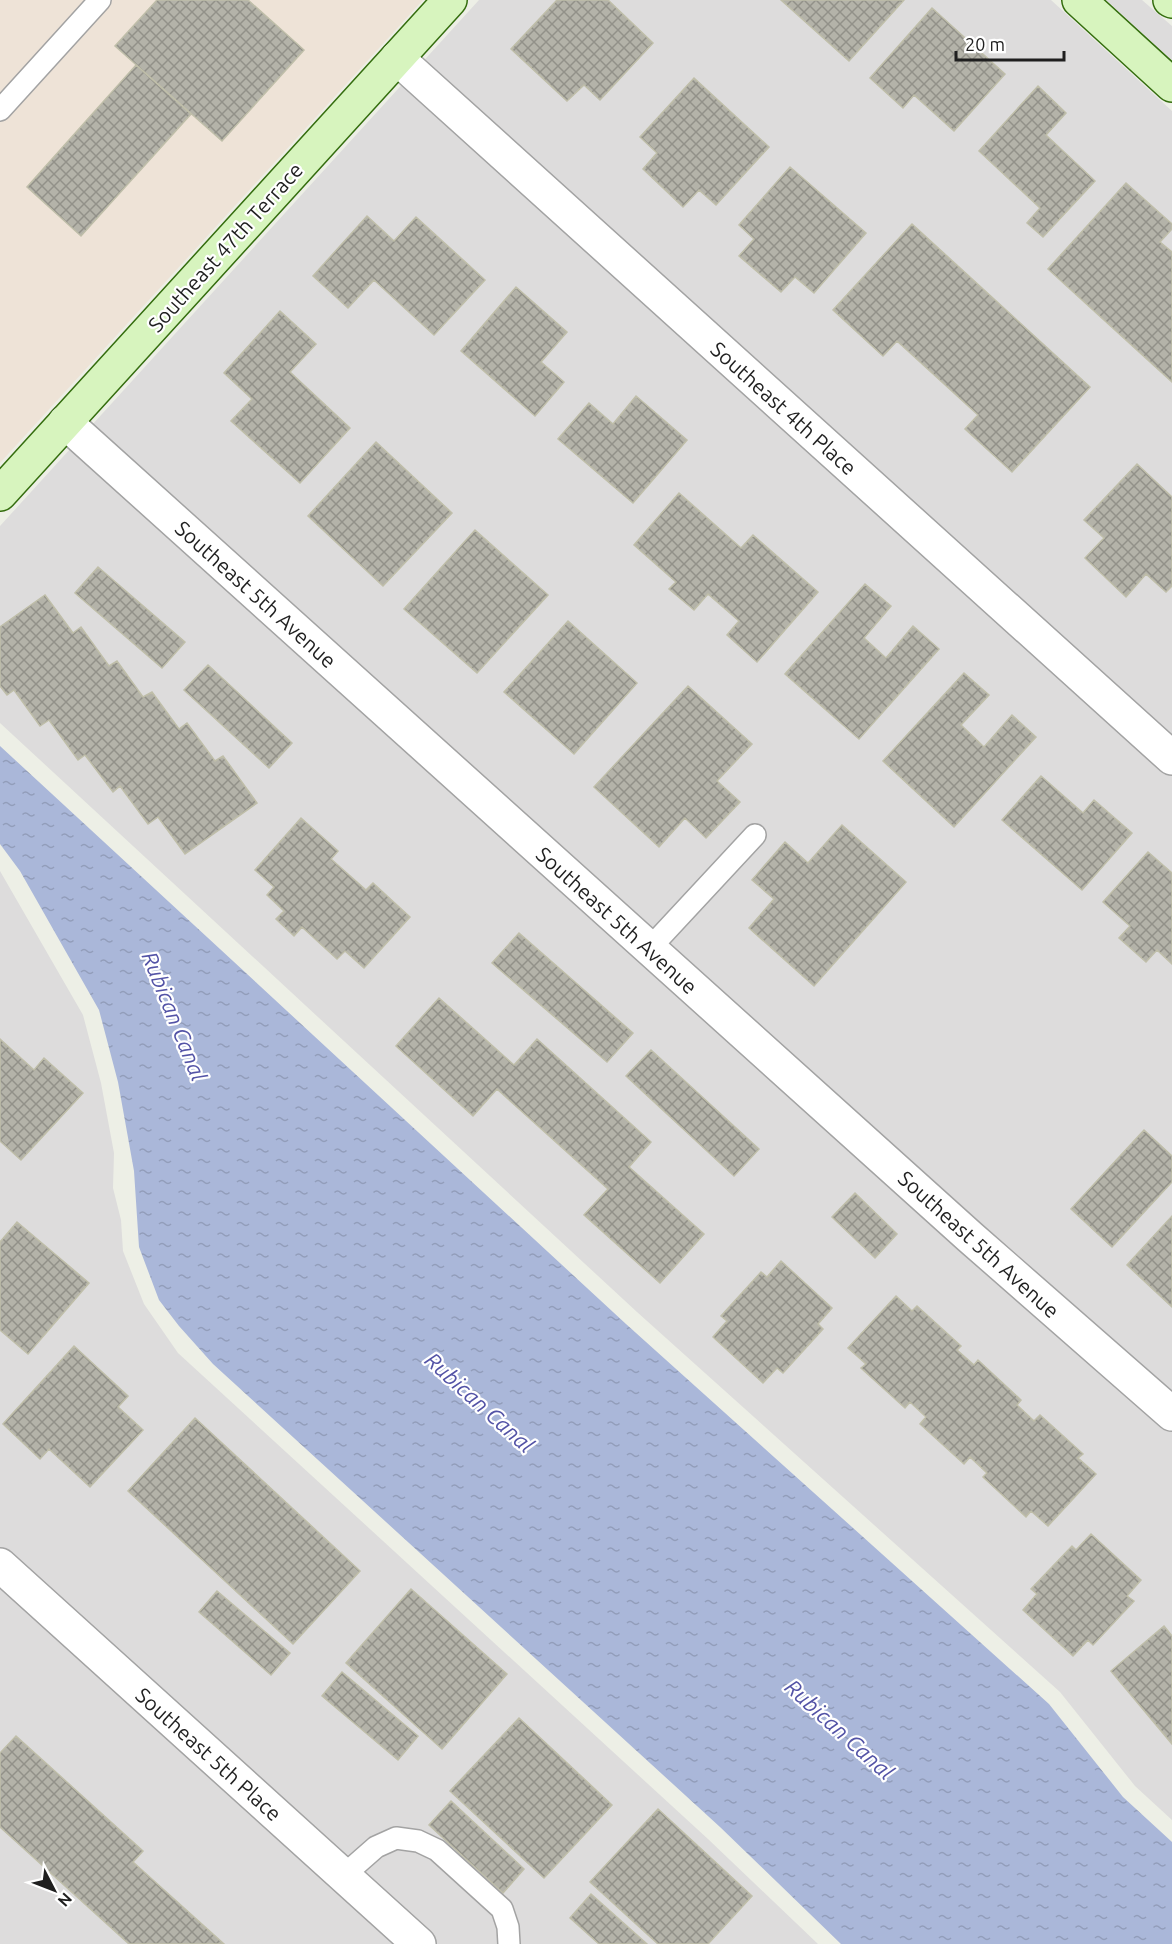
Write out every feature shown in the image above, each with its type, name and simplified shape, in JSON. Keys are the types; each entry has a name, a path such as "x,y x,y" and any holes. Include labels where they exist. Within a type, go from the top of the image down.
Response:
{"street":[{"name":"Southeast 47th Terrace","path":"0,494 450,0"},
{"path":"1079,0 1172,85"},
{"name":"Southeast 4th Place","path":"397,58 1172,758"},
{"name":"Southeast 5th Avenue","path":"65,422 970,1237 1172,1414"},
{"name":"Southeast 5th Place","path":"0,1565 418,1944"}],"lane":[{"path":"0,110 100,0"},
{"path":"650,949 755,835"},
{"path":"343,1876 376,1847 396,1838 418,1841 437,1850 502,1909 508,1927 509,1944"}],"shaded area":[{"path":"0,0 423,0 0,463"},
{"path":"479,0 1051,0 1172,111 1172,1820 1135,1786 1060,1692 637,1312 0,723 0,526"},
{"path":"1106,0 1142,0 1172,26 1172,60"},
{"path":"0,871 83,1015 101,1083 114,1153 113,1188 121,1220 123,1251 144,1304 178,1353 708,1839 818,1944 0,1944"}],"water":[{"name":"Rubican Canal","path":"0,746 626,1324 1049,1704 1123,1797 1172,1842 1172,1944 841,1944 720,1827 213,1364 159,1300 139,1247 134,1171 118,1082 99,1010 20,871 0,844"}],"building":[{"path":"157,0 248,0 304,50 222,141 115,46"},
{"path":"557,0 608,0 653,43 600,100 584,85 567,101 511,49"},
{"path":"781,0 904,0 849,61"},
{"path":"932,8 1005,74 954,131 914,95 903,108 870,78"},
{"path":"136,65 191,114 81,236 27,187"},
{"path":"694,78 769,147 716,205 699,190 683,207 643,169 657,153 640,137"},
{"path":"1038,86 1066,113 1046,135 1095,181 1043,237 1027,223 1040,208 979,151"},
{"path":"790,167 866,233 814,293 795,277 781,292 739,256 754,239 739,225"},
{"path":"1126,183 1172,224 1172,229 1160,242 1172,252 1172,382 1048,269"},
{"path":"367,216 394,241 416,217 485,280 434,335 374,280 348,308 313,276"},
{"path":"912,224 1090,387 1012,472 965,429 978,415 897,341 883,356 833,310"},
{"path":"516,287 567,332 541,362 564,382 535,416 461,351"},
{"path":"280,311 316,344 290,372 350,428 300,483 231,421 252,399 224,373"},
{"path":"636,396 687,440 633,503 558,439 589,403 613,424"},
{"path":"376,442 452,513 383,586 308,516"},
{"path":"1137,464 1172,497 1172,586 1166,592 1146,574 1126,597 1085,558 1104,538 1084,520"},
{"path":"679,493 741,548 753,535 818,592 757,662 727,635 739,621 708,594 694,610 669,589 676,582 634,545"},
{"path":"475,530 548,595 477,673 404,609"},
{"path":"98,567 185,642 162,668 75,593"},
{"path":"865,584 891,606 864,638 886,658 913,626 939,649 859,739 785,674"},
{"path":"45,595 73,633 81,627 109,666 117,661 143,697 152,692 179,729 187,723 215,761 223,756 257,803 185,854 158,817 148,824 120,786 113,792 85,755 78,760 49,720 40,726 14,690 7,695 0,686 0,627"},
{"path":"568,621 637,683 574,754 504,692"},
{"path":"208,665 292,743 269,768 184,690"},
{"path":"964,673 989,695 961,725 984,747 1012,715 1036,737 954,827 883,761"},
{"path":"688,686 752,744 717,781 740,802 706,838 685,818 659,847 594,787"},
{"path":"1041,776 1083,813 1094,800 1132,833 1082,890 1002,820"},
{"path":"301,818 338,851 331,859 366,890 373,883 410,917 364,968 345,951 337,959 302,927 294,936 276,919 284,911 267,895 274,887 255,870"},
{"path":"842,825 906,882 814,986 749,928 774,899 752,880 785,842 808,863"},
{"path":"1148,852 1172,873 1172,964 1157,950 1146,962 1119,938 1130,926 1103,902"},
{"path":"519,933 633,1033 607,1062 492,963"},
{"path":"439,998 514,1065 537,1039 651,1142 629,1167 704,1234 660,1283 584,1215 608,1189 497,1089 473,1116 396,1046"},
{"path":"0,1039 34,1070 44,1058 83,1093 21,1160 0,1141"},
{"path":"651,1050 759,1149 734,1176 626,1076"},
{"path":"1144,1130 1172,1156 1172,1182 1112,1247 1071,1209"},
{"path":"855,1193 897,1234 875,1258 832,1217"},
{"path":"1172,1216 1172,1307 1127,1265"},
{"path":"17,1222 89,1283 28,1354 0,1330 0,1242"},
{"path":"781,1261 832,1308 818,1324 823,1329 783,1373 777,1368 763,1383 713,1337 727,1321 721,1316 761,1272 767,1277"},
{"path":"896,1296 912,1311 917,1306 961,1346 957,1350 974,1365 978,1360 1021,1400 1017,1405 1034,1421 1040,1415 1083,1454 1078,1458 1096,1474 1048,1526 1031,1511 1026,1517 983,1477 987,1473 970,1457 964,1464 920,1424 926,1417 910,1402 905,1408 861,1368 866,1364 848,1348"},
{"path":"74,1346 128,1396 118,1407 143,1430 90,1487 49,1449 40,1459 3,1424"},
{"path":"195,1418 360,1571 293,1644 128,1491"},
{"path":"1091,1534 1141,1580 1127,1596 1134,1601 1093,1645 1088,1640 1073,1656 1023,1610 1037,1594 1031,1589 1072,1546 1076,1550"},
{"path":"411,1589 507,1674 442,1749 346,1663"},
{"path":"217,1591 290,1653 271,1675 199,1612"},
{"path":"1164,1626 1172,1636 1172,1744 1111,1671"},
{"path":"342,1672 418,1736 398,1760 322,1696"},
{"path":"519,1718 612,1805 544,1878 450,1791"},
{"path":"16,1736 143,1851 133,1862 224,1944 129,1944 0,1827 0,1753"},
{"path":"451,1801 524,1869 503,1893 429,1825"},
{"path":"658,1809 752,1896 708,1944 658,1944 590,1882"},
{"path":"591,1894 647,1944 599,1944 570,1918"}]}
